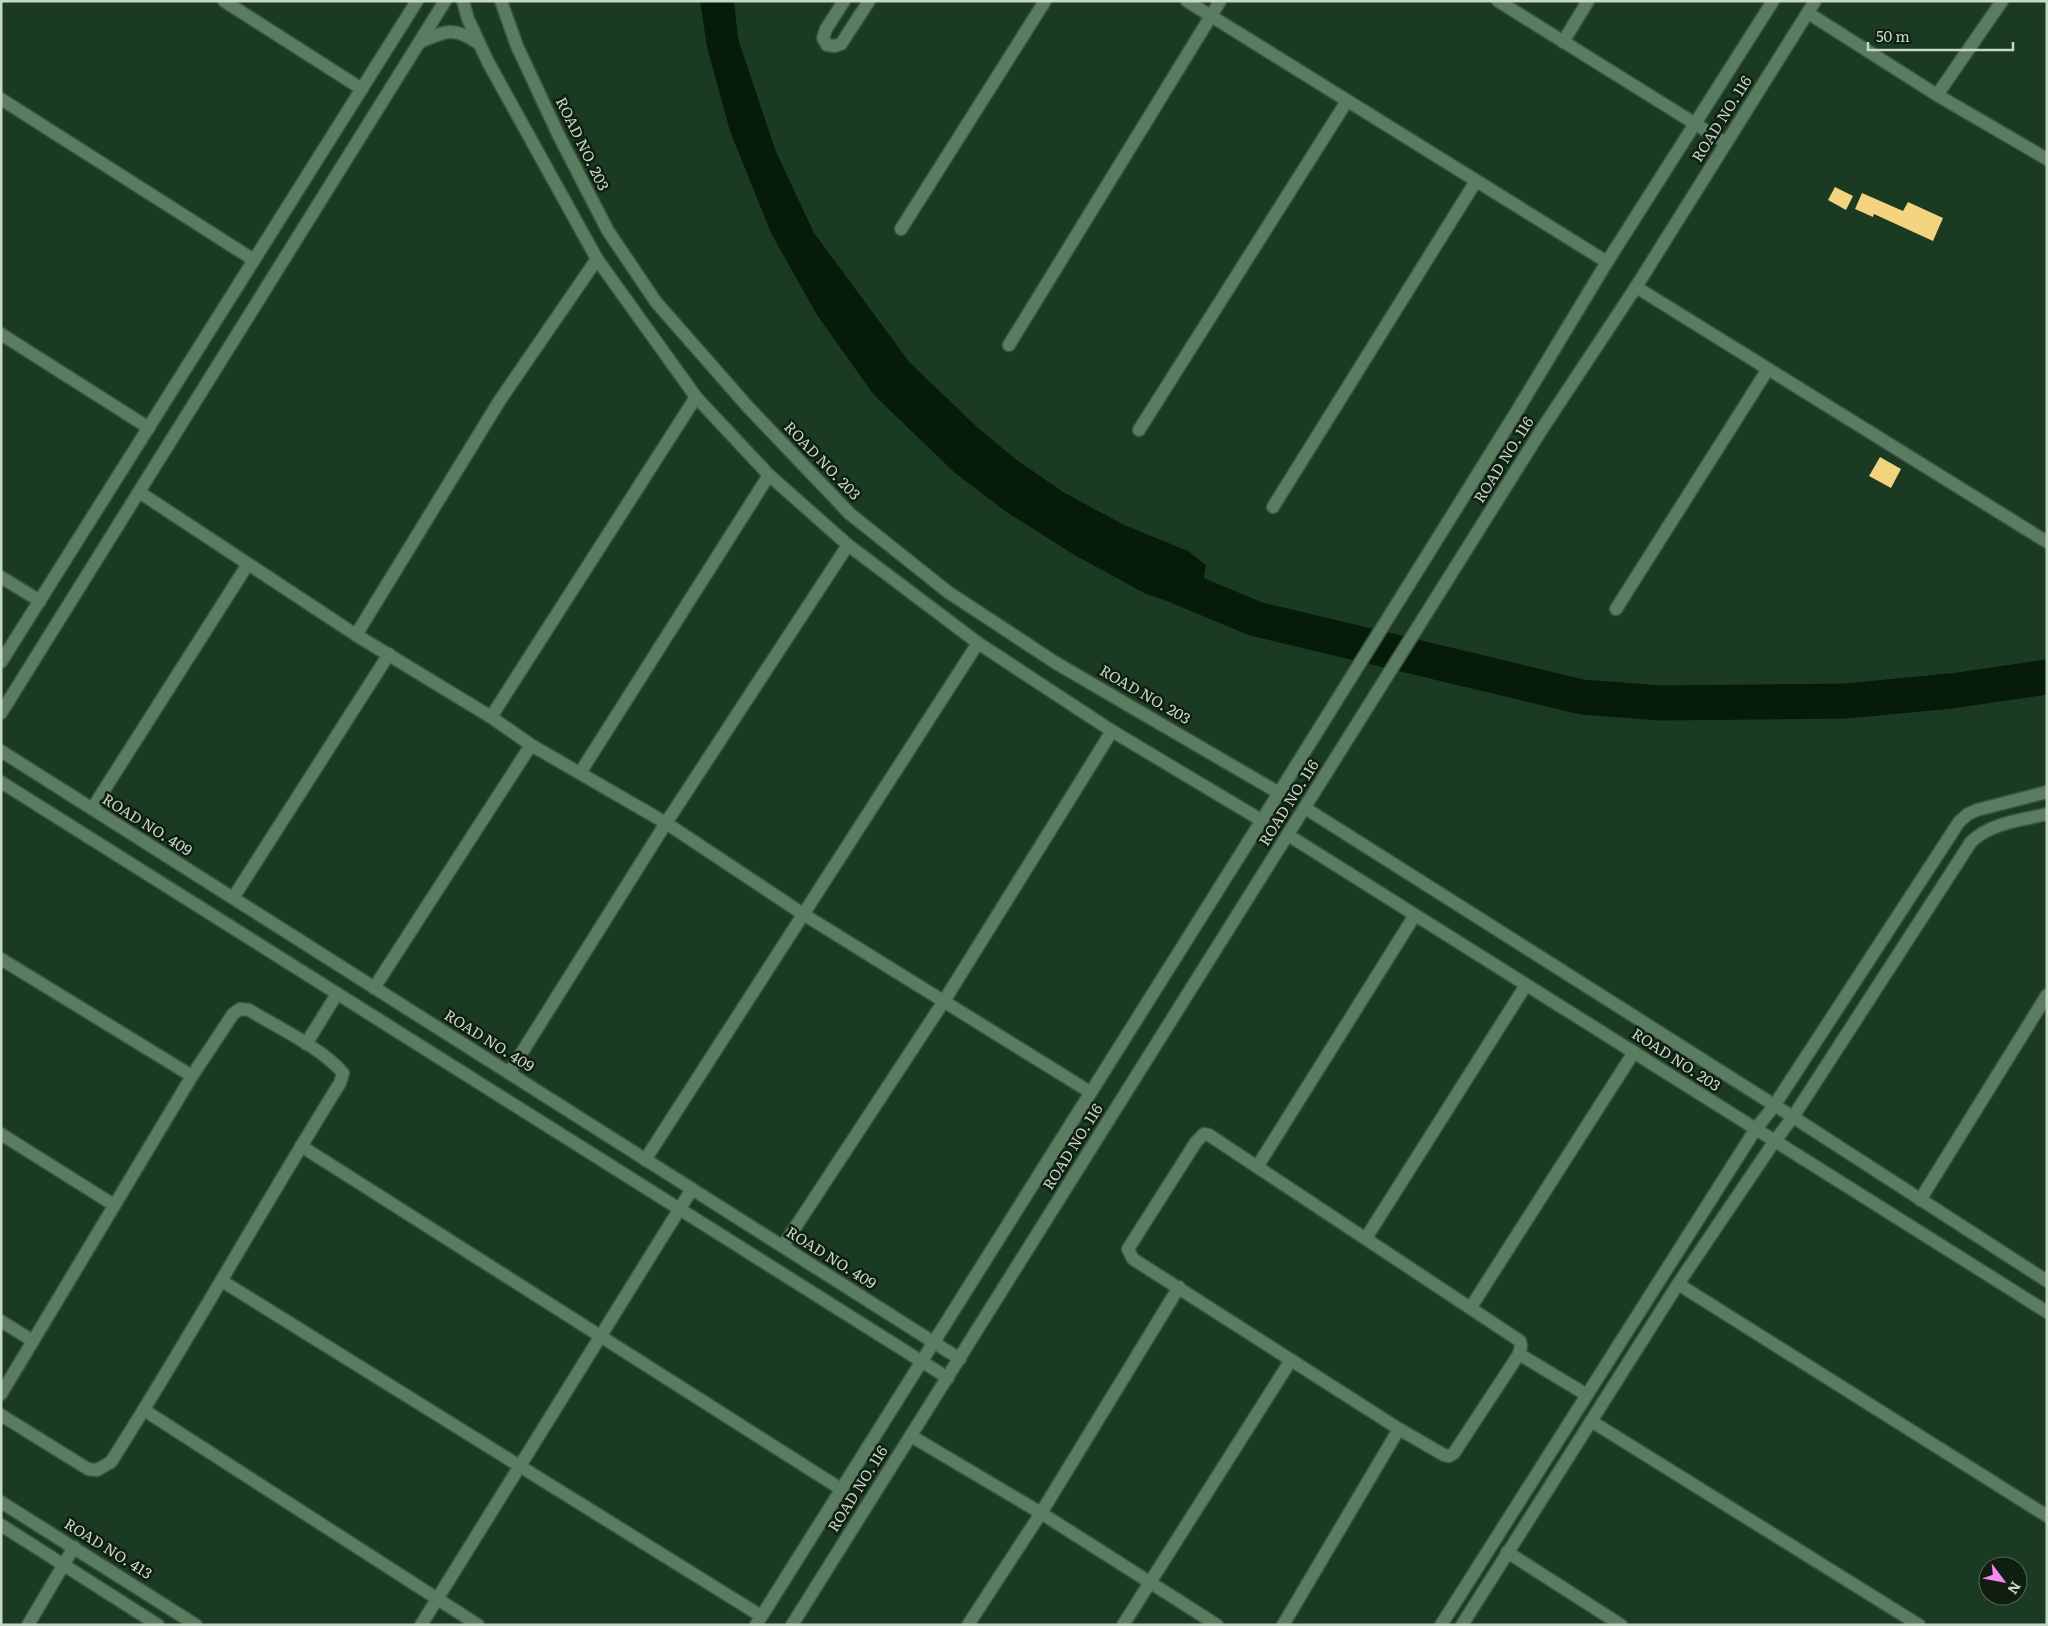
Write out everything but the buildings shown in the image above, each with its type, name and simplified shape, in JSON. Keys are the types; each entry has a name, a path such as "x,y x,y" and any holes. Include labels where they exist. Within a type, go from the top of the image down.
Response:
{"street":[{"path":"224,1 362,88"},
{"path":"1,662 417,1"},
{"path":"1,713 445,1"},
{"path":"463,1 468,19 488,62 597,259 696,397 769,474 848,545 978,643 1112,732 1261,820"},
{"name":"ROAD NO. 203","path":"500,1 517,46 559,136 618,247 656,302 748,407 850,514 948,592 1056,662 1279,793"},
{"path":"844,1 826,29 823,38 827,45 835,46 841,44 869,1"},
{"path":"901,229 1045,1"},
{"path":"1187,1 1607,262"},
{"path":"1009,346 1220,1"},
{"path":"1498,1 1726,143"},
{"path":"1563,42 1588,1"},
{"name":"ROAD NO. 116","path":"758,1621 1279,793 1517,411 1607,262 1772,1"},
{"name":"ROAD NO. 116","path":"792,1625 1542,429 1636,287 1815,1"},
{"path":"1937,95 2002,1"},
{"path":"1808,13 1937,95 2047,159"},
{"path":"420,42 450,31 465,33 480,45"},
{"path":"1,98 254,260"},
{"path":"1139,430 1347,101"},
{"path":"1273,507 1476,181"},
{"path":"356,635 500,400 597,259"},
{"path":"1636,287 2047,542"},
{"path":"1,334 149,428"},
{"path":"1616,609 1768,368"},
{"path":"491,716 696,397"},
{"path":"580,773 769,474"},
{"path":"139,492 356,635 491,716 531,745 666,823 803,914 1090,1092"},
{"path":"509,1073 666,823 848,545"},
{"path":"92,809 248,564"},
{"path":"1,577 40,601"},
{"path":"645,1160 978,643"},
{"path":"233,898 388,654"},
{"path":"782,1246 944,1001 1112,732"},
{"path":"374,988 531,745"},
{"name":"ROAD NO. 409","path":"1,751 960,1359"},
{"path":"1,782 948,1378"},
{"path":"1441,1625 1756,1130 1774,1106 1959,822 1968,814 1977,810 2047,792"},
{"name":"ROAD NO. 203","path":"1305,808 1793,1117 2047,1281"},
{"path":"1462,1625 1678,1284 1793,1117 1971,842 1980,833 1989,829 2047,814"},
{"name":"ROAD NO. 203","path":"1288,835 2047,1312"},
{"path":"1257,1167 1415,915"},
{"path":"1,959 192,1076"},
{"path":"1366,1238 1526,984"},
{"path":"306,1044 337,994"},
{"path":"1920,1200 2047,996"},
{"path":"1,1394 192,1076 233,1014 240,1009 249,1010 306,1044 338,1066 343,1073 340,1083 111,1462 97,1470 88,1469 3,1420"},
{"path":"1470,1307 1634,1052"},
{"path":"1,1134 114,1205"},
{"path":"1204,1134 1209,1135 1366,1238 1520,1340 1519,1354 1454,1453 1449,1456 1398,1429 1133,1259 1128,1249 1196,1142 1204,1134"},
{"path":"301,1146 841,1489"},
{"path":"421,1625 692,1189"},
{"path":"222,1281 519,1467 758,1621"},
{"path":"1678,1284 2047,1516"},
{"path":"968,1625 1041,1514 1179,1287"},
{"path":"1,1321 33,1341"},
{"path":"1519,1354 1587,1395"},
{"path":"1122,1625 1291,1360"},
{"path":"144,1410 436,1600 478,1625"},
{"path":"1591,1421 1919,1625"},
{"path":"1282,1625 1398,1429"},
{"path":"911,1436 1041,1514 1217,1625"},
{"name":"ROAD NO. 413","path":"1,1502 196,1625"},
{"path":"1,1525 158,1625"},
{"path":"28,1625 74,1547"},
{"path":"1507,1552 1618,1624"}],"shaded area":[{"path":"700,1 734,1 738,39 776,152 814,233 910,363 977,427 1014,458 1063,492 1124,525 1188,551 1206,565 1203,583 1179,605 1146,594 1073,554 1005,511 954,472 874,395 817,315 771,233 730,131 707,47"}],"waterway":[{"path":"1148,574 1256,619 1582,697 1660,703 1846,701 1951,691 2047,677"}]}
